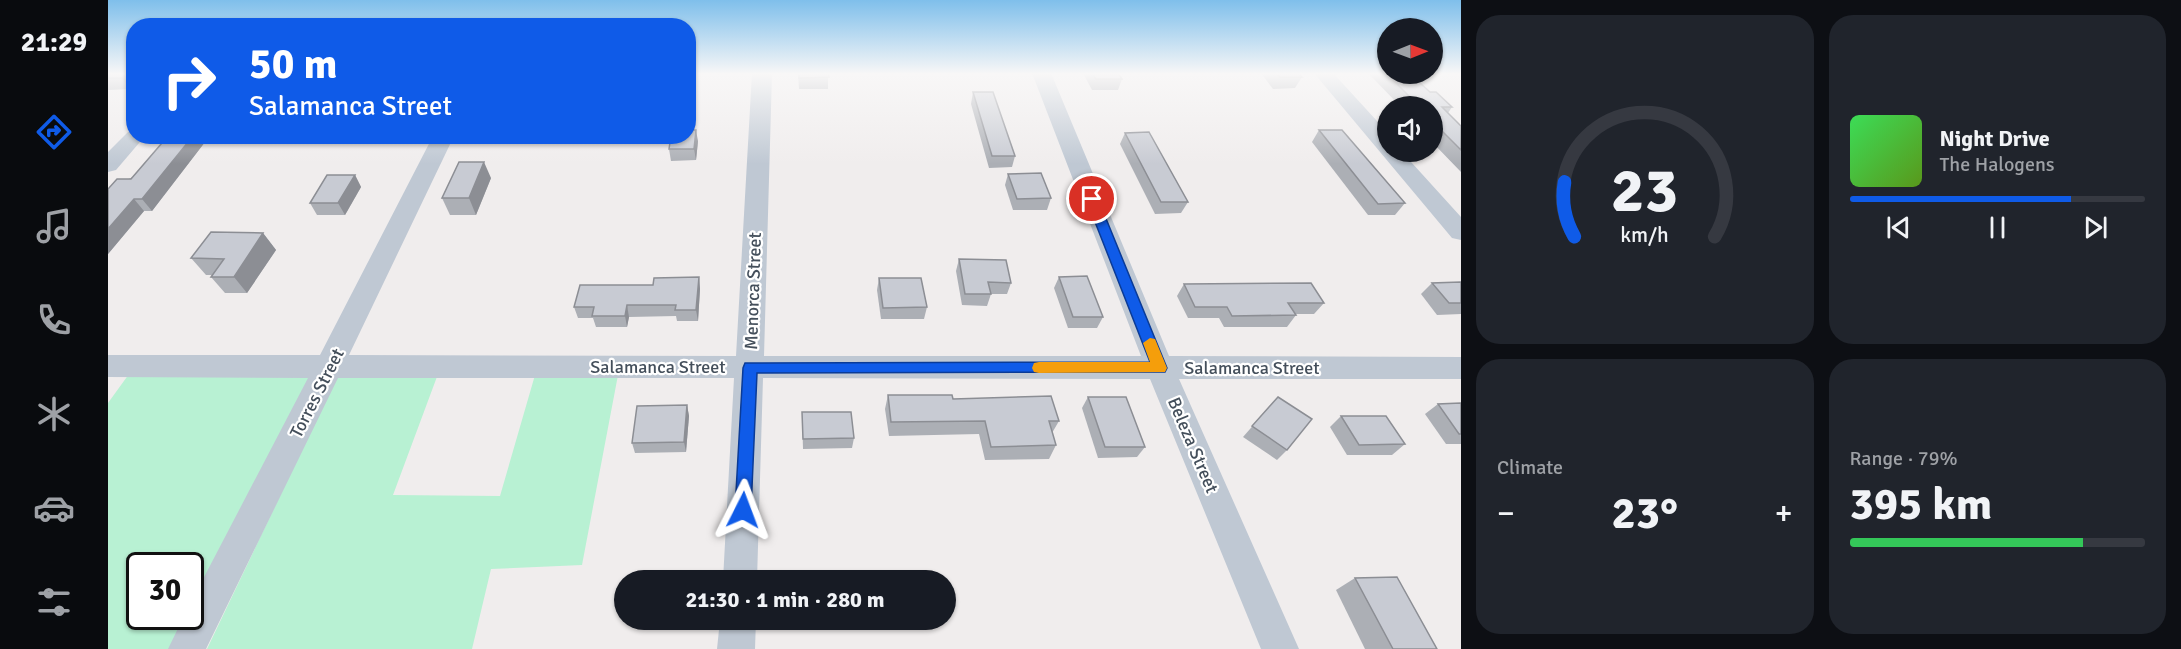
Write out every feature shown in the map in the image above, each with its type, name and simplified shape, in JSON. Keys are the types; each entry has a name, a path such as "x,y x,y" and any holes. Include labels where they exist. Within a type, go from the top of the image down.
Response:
{"street":[{"name":"Menorca Street","path":"740,570 761,103"},
{"name":"Beleza Street","path":"1054,103 1160,368 1280,649"},
{"path":"1350,103 1377,134"},
{"path":"108,165 128,144"},
{"name":"Torres Street","path":"187,649 440,144"},
{"path":"1400,162 1461,232"},
{"name":"Salamanca Street","path":"108,366 1461,368"},
{"path":"736,649 737,630"}],"green space":[{"path":"129,374 315,374 204,589 204,552 126,552 126,630 182,630 172,649 108,649 108,403"},
{"path":"338,374 438,374 393,495 500,496 535,375 618,375 582,565 491,569 472,649 207,649"}],"building":[{"path":"976,103 997,103 1015,156 992,156"},
{"path":"1443,103 1448,103 1452,107 1443,107"},
{"path":"1443,108 1461,126 1461,150 1443,132"},
{"path":"1319,130 1342,130 1405,203 1378,204"},
{"path":"1149,132 1188,202 1161,202 1125,133"},
{"path":"161,144 187,144 142,199 134,199 108,229 108,189 117,179 131,179"},
{"path":"670,144 695,144 694,149 669,149"},
{"path":"459,162 484,162 469,198 442,198"},
{"path":"1041,173 1051,198 1017,199 1008,174"},
{"path":"327,175 355,175 338,203 310,203"},
{"path":"211,232 263,233 234,277 211,277 224,259 191,258"},
{"path":"959,259 1006,260 1011,283 988,282 991,294 965,294"},
{"path":"1087,276 1103,317 1073,317 1059,277"},
{"path":"699,277 696,310 675,310 676,305 627,305 625,316 592,316 594,307 574,307 580,285 653,285 654,278"},
{"path":"879,278 921,278 927,307 883,308"},
{"path":"1461,282 1461,303 1449,303 1432,283"},
{"path":"1311,283 1324,303 1288,303 1296,315 1232,316 1227,307 1195,307 1184,284"},
{"path":"888,395 952,395 953,399 1051,396 1059,421 1049,421 1056,445 991,447 985,421 891,422"},
{"path":"1088,397 1126,397 1145,447 1105,447"},
{"path":"1278,397 1312,419 1287,450 1252,426"},
{"path":"1461,403 1461,434 1459,434 1438,404"},
{"path":"687,405 684,442 632,443 637,406"},
{"path":"802,412 851,412 854,438 803,439"},
{"path":"1341,416 1386,416 1405,444 1359,445"},
{"path":"1397,577 1437,649 1393,649 1355,578"}],"slow traffic":[{"path":"1039,368 1160,368 1150,343"}],"route":[{"path":"743,510 750,368 1160,368 1092,199"}]}
